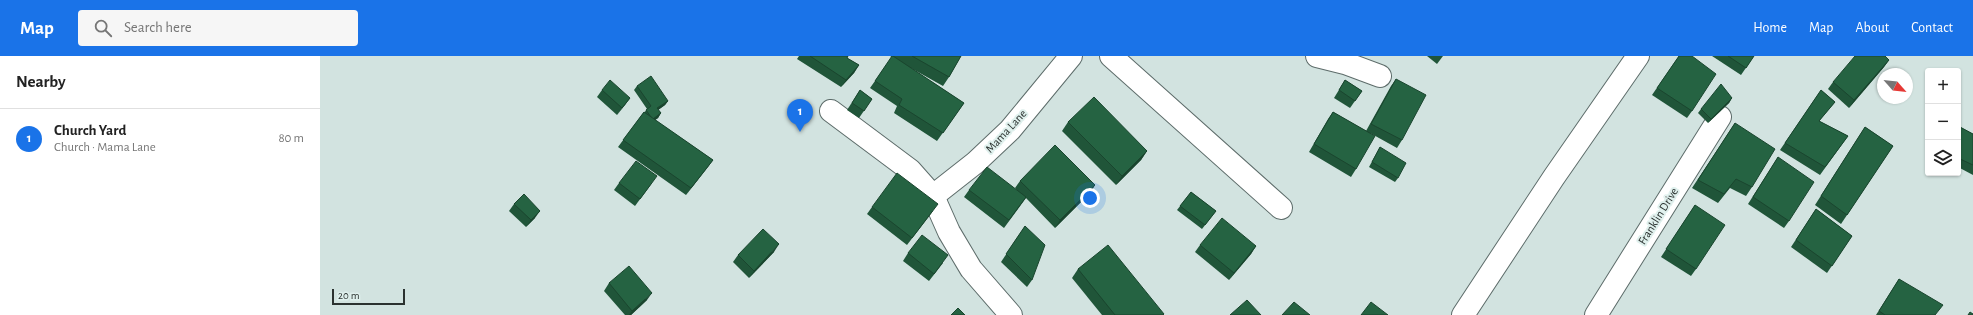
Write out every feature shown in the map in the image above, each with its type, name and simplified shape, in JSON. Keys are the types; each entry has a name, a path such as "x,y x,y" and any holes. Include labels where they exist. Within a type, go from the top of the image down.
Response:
{"street":[{"name":"Mama Lane","path":"932,196 975,163 1010,130 1071,56"},
{"path":"1111,56 1281,208"},
{"path":"1317,56 1345,63 1380,76"},
{"path":"1463,315 1554,177 1638,56"},
{"path":"831,111 910,170 932,196 949,232 971,269 1011,315"},
{"name":"Franklin Drive","path":"1596,315 1720,116"}],"building":[{"path":"810,56 848,56 847,58 859,65 846,80"},
{"path":"892,56 964,103 943,133 899,105 902,99 875,81"},
{"path":"912,56 961,56 949,77"},
{"path":"1679,56 1692,56 1716,74 1692,111 1657,88"},
{"path":"1728,56 1754,56 1746,68"},
{"path":"1855,56 1885,56 1889,60 1882,68 1877,68 1877,74 1854,100 1833,82"},
{"path":"651,76 668,101 657,108 661,113 653,119 646,110 651,106 637,86"},
{"path":"1396,79 1426,95 1402,140 1371,124"},
{"path":"610,80 630,98 622,108 602,90"},
{"path":"1345,80 1362,91 1355,101 1339,90"},
{"path":"1721,84 1732,98 1711,119 1701,109"},
{"path":"860,90 872,99 864,111 852,103"},
{"path":"1821,90 1835,102 1819,121 1848,136 1825,167 1785,143"},
{"path":"1094,97 1147,151 1122,176 1068,122"},
{"path":"644,112 713,160 691,188 623,140"},
{"path":"1333,112 1375,136 1356,169 1314,144"},
{"path":"1735,123 1775,149 1752,187 1736,179 1724,194 1698,180"},
{"path":"1865,127 1893,146 1847,215 1821,196"},
{"path":"1961,128 1973,134 1973,165 1961,159"},
{"path":"1055,145 1095,185 1060,220 1020,181"},
{"path":"1380,147 1406,163 1398,178 1372,162"},
{"path":"1778,157 1814,182 1789,221 1753,197"},
{"path":"636,161 657,176 640,199 619,183"},
{"path":"987,167 1026,197 1009,220 969,190"},
{"path":"897,173 938,204 912,238 872,207"},
{"path":"1191,192 1216,211 1205,225 1180,206"},
{"path":"524,194 540,211 531,220 514,204"},
{"path":"1695,205 1725,225 1696,269 1666,249"},
{"path":"1816,209 1852,236 1832,266 1796,240"},
{"path":"1222,218 1256,246 1234,273 1200,245"},
{"path":"1025,226 1045,245 1032,280 1006,254"},
{"path":"763,229 779,244 754,271 738,255"},
{"path":"922,235 948,255 934,274 908,253"},
{"path":"1108,245 1164,314 1163,315 1115,315 1078,269"},
{"path":"629,266 652,293 632,311 609,283"},
{"path":"1899,279 1943,305 1935,315 1885,315 1879,311"},
{"path":"1247,300 1261,315 1230,315"},
{"path":"1294,302 1310,315 1282,315"},
{"path":"1371,302 1388,315 1361,315"},
{"path":"958,308 965,315 951,315"}],"place":[{"name":"Church Yard","path":"800,132"}]}
